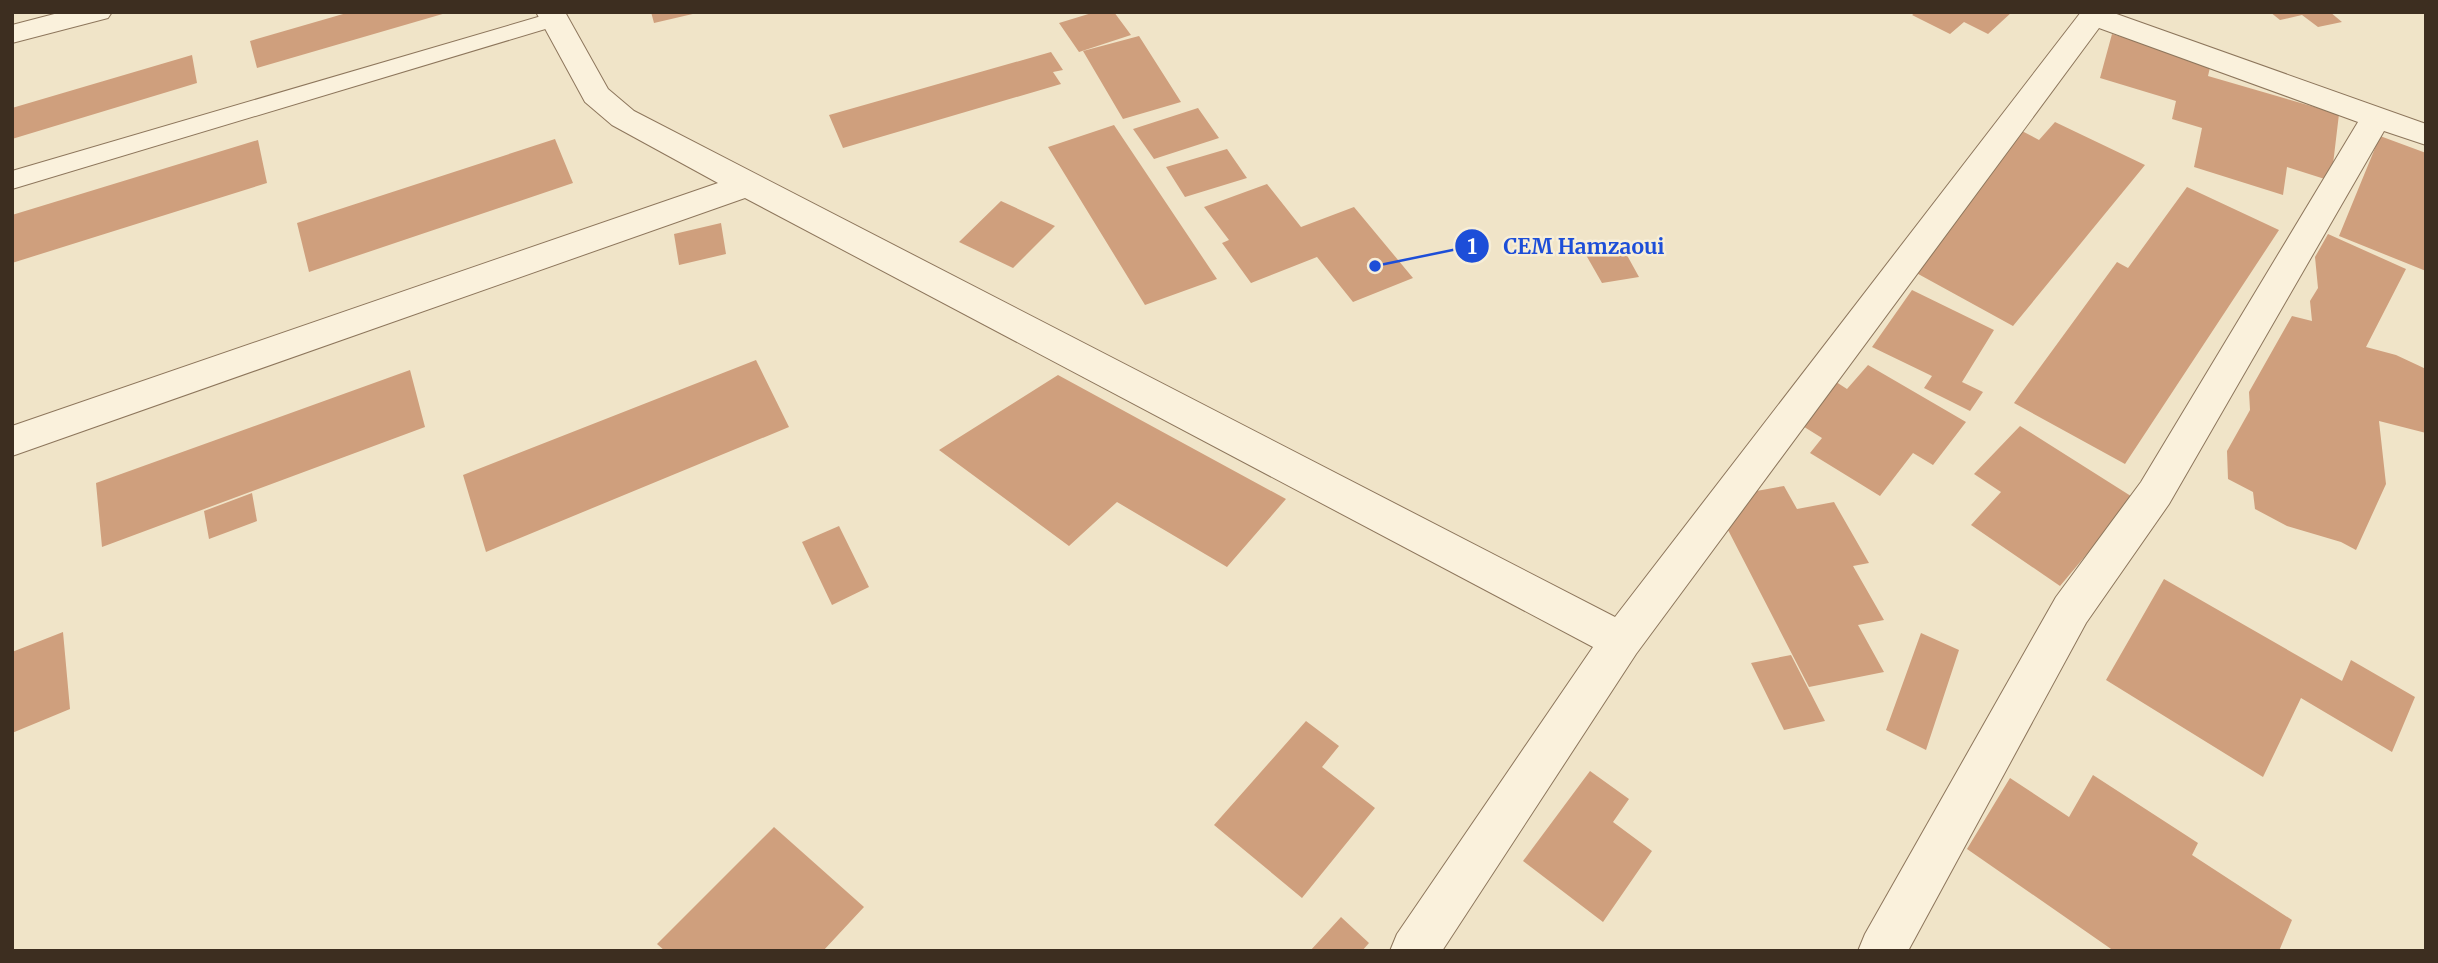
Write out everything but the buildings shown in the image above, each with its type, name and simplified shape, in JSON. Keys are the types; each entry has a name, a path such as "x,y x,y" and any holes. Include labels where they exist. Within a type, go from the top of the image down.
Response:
{"street":[{"path":"12,34 98,12"},
{"path":"1414,951 1621,641 2094,14 2426,135"},
{"path":"552,16 596,95 623,118 1621,641"},
{"path":"1882,951 2071,610 2155,493 2377,117"},
{"path":"12,441 747,185"}],"lane":[{"path":"12,180 552,16"}],"place":[{"name":"CEM Hamzaoui","path":"1375,266"}]}
